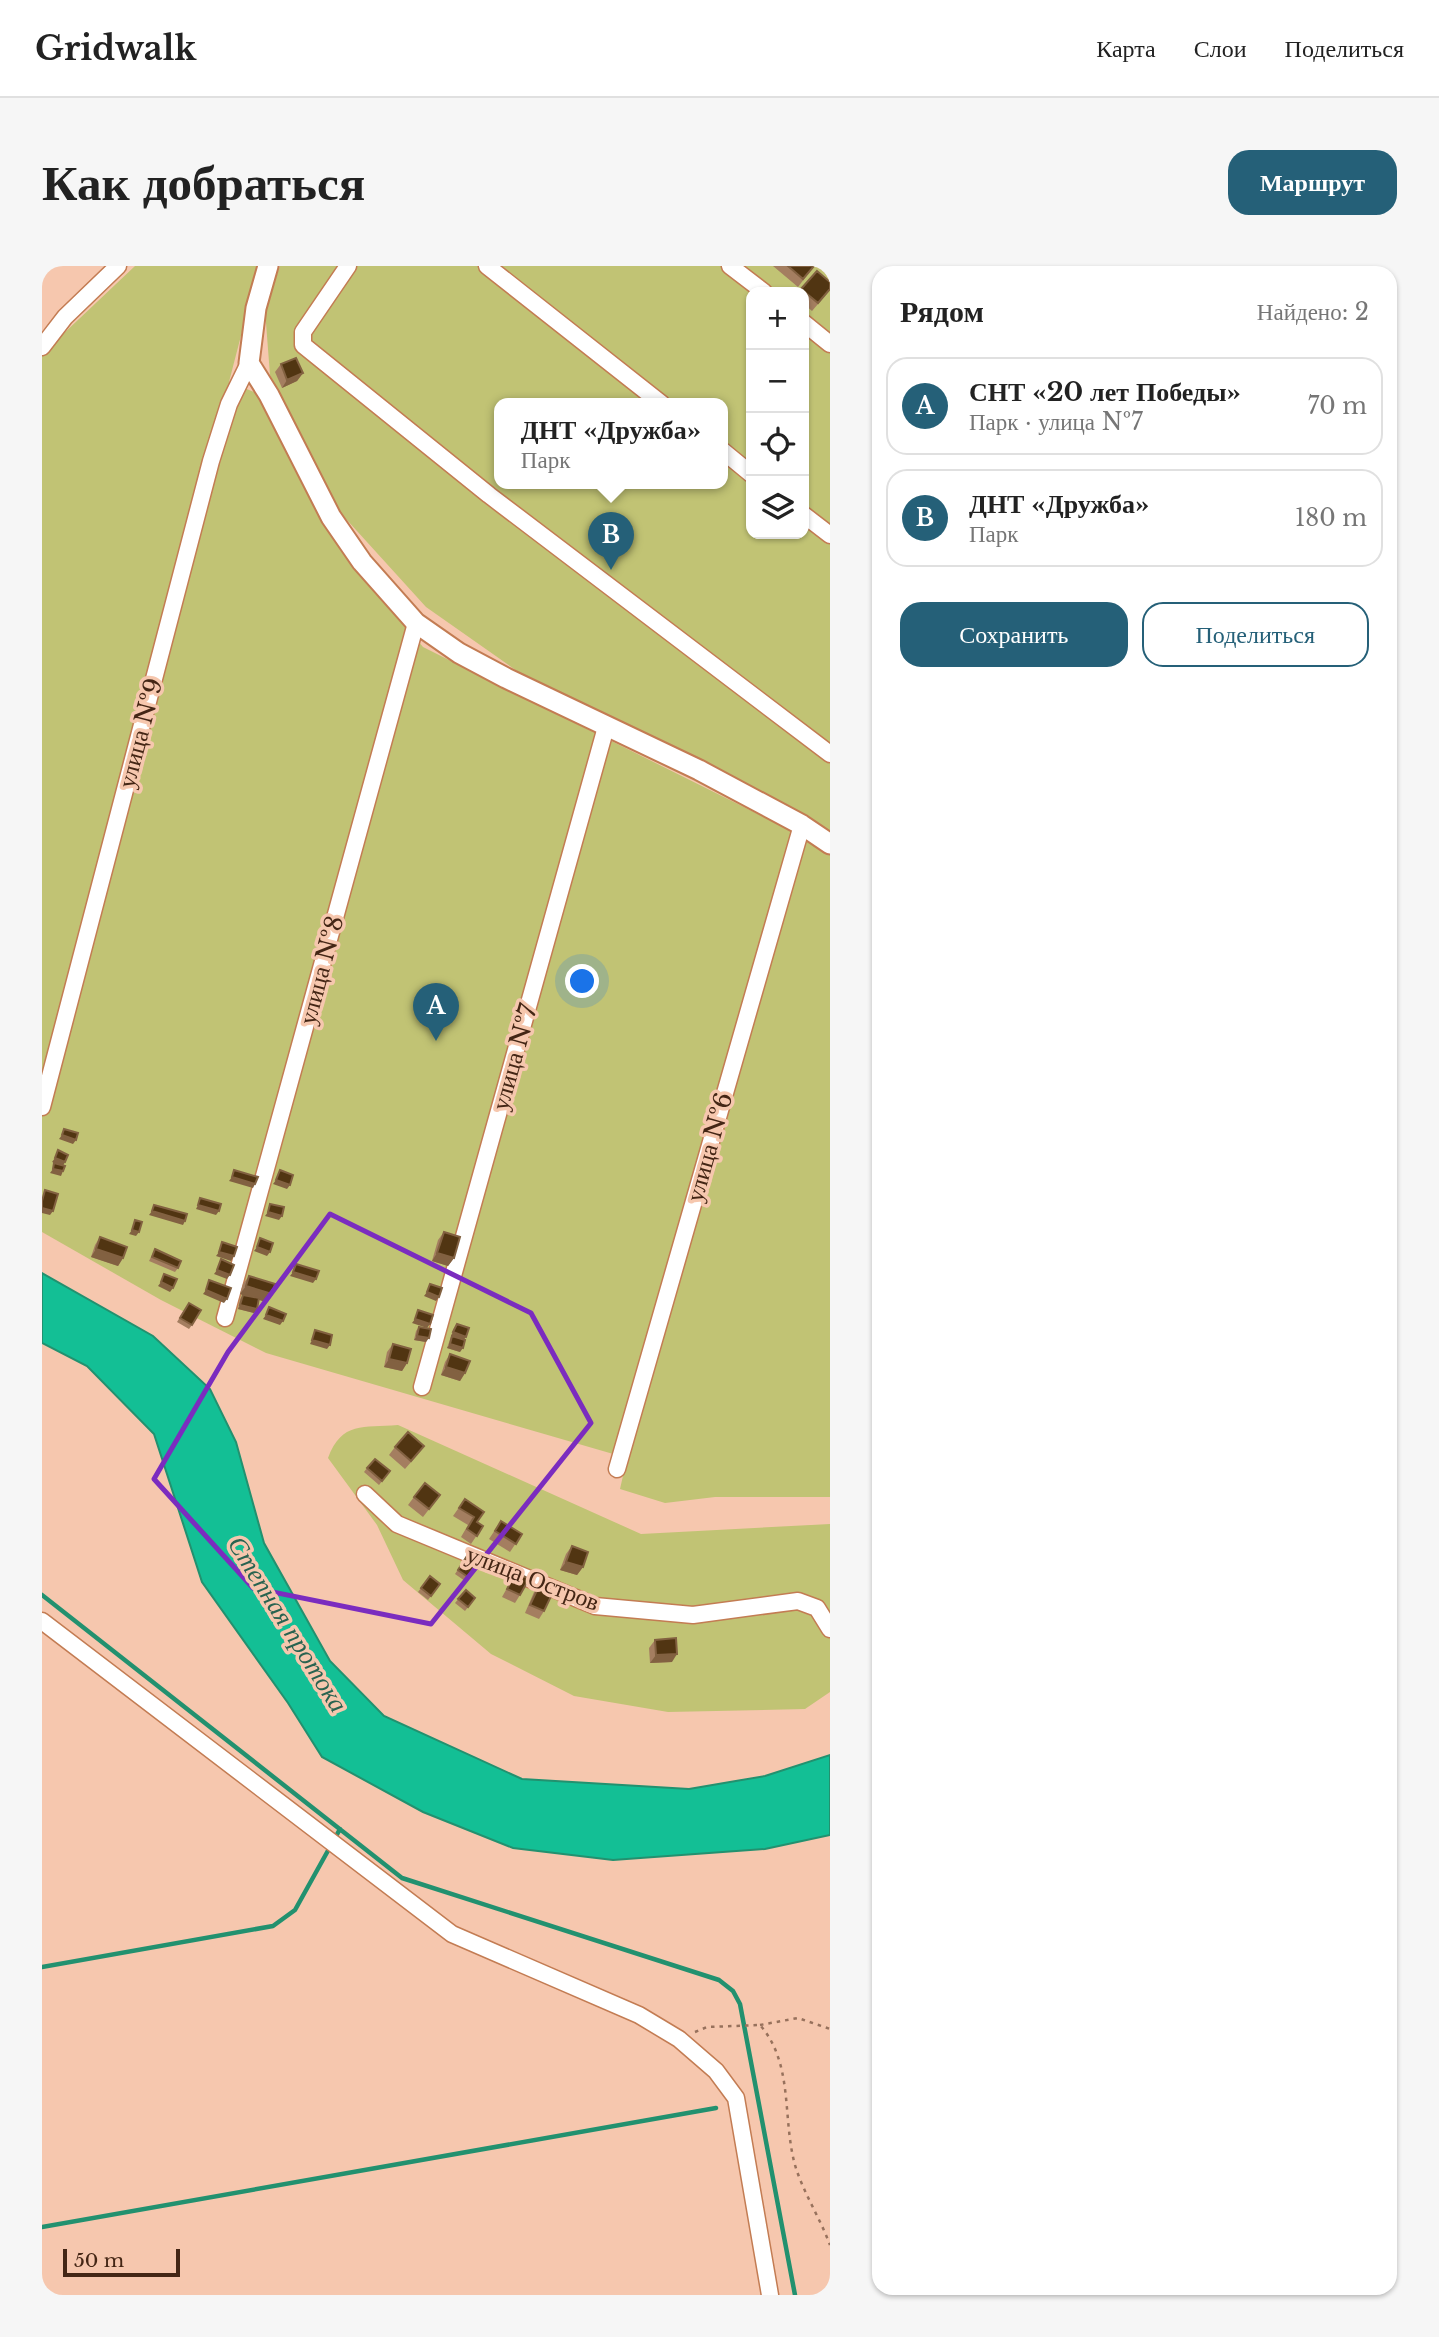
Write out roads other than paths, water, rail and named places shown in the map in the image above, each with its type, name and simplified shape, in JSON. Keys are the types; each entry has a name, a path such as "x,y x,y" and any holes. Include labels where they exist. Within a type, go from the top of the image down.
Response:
{"street":[{"path":"42,347 65,317 118,266"},
{"path":"268,266 256,308 249,363 269,395 331,517 368,570 416,622 459,653 606,727 699,770 802,825 830,844"},
{"path":"348,266 303,332 303,345 489,495 830,754"},
{"path":"487,266 654,398"},
{"path":"730,266 757,287"},
{"path":"809,327 830,344"},
{"name":"улица №9","path":"42,1107 211,461 229,404 249,363"},
{"path":"728,455 746,470"},
{"path":"809,519 830,535"},
{"name":"улица №8","path":"225,1318 416,622"},
{"name":"улица №7","path":"422,1387 606,727"},
{"name":"улица №6","path":"617,1469 802,825"},
{"name":"улица Остров","path":"365,1494 397,1524 595,1606 693,1615 798,1601 817,1608 830,1629"},
{"path":"42,1621 452,1934 639,2015 679,2039 716,2071 736,2098 770,2295"}],"water":[{"name":"Степная протока","path":"42,1273 153,1336 210,1389 236,1442 264,1543 330,1661 384,1716 522,1779 689,1789 765,1776 830,1755 830,1835 765,1849 613,1860 513,1848 423,1812 322,1757 288,1703 202,1582 154,1434 87,1366 42,1343"}],"waterway":[{"path":"42,1595 402,1878 719,1980 733,1991 740,2004 795,2295"},
{"path":"42,1967 273,1926 295,1910 340,1829"},
{"path":"42,2227 716,2108"}],"place":[{"name":"ДНТ «Дружба»","path":"611,570"},
{"name":"СНТ «20 лет Победы»","path":"436,1041"}]}
